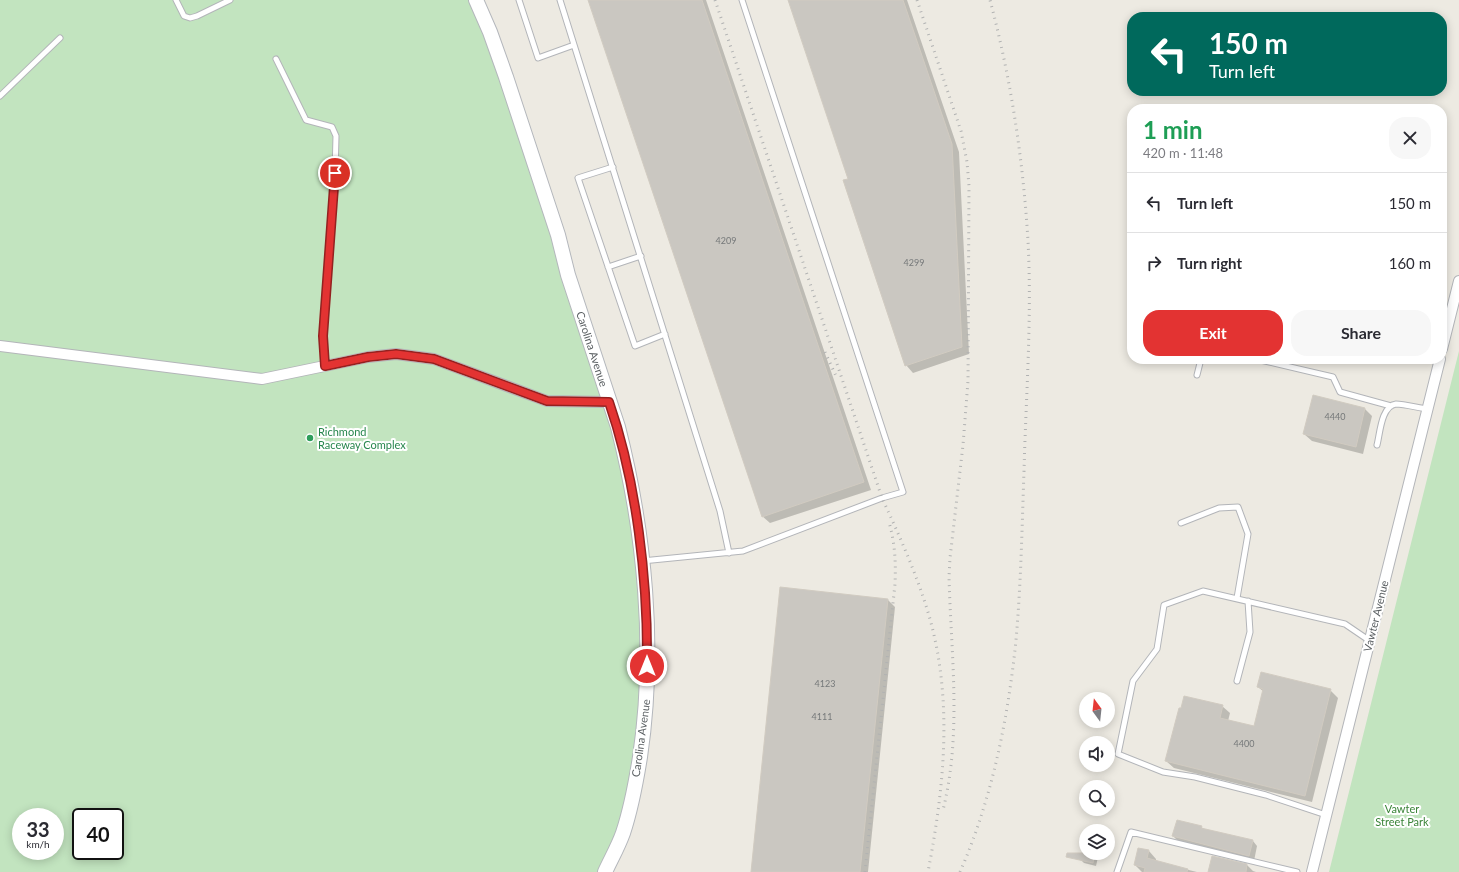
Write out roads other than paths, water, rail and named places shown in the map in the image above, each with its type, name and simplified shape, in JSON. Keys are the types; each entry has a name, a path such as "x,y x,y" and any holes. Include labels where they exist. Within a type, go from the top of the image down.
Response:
{"street":[{"name":"Carolina Avenue","path":"476,0 490,32 558,235 568,276 624,449 634,503 642,561 647,637 647,695 637,772 623,832 605,872"},
{"path":"1447,330 1459,281"},
{"path":"0,346 262,379 368,357 396,354 434,359 547,401 609,402"},
{"name":"Vawter Avenue","path":"1312,872 1439,364"}],"lane":[{"path":"176,0 184,16 190,18 230,0"},
{"path":"519,0 538,58 574,45"},
{"path":"560,0 720,511 729,553"},
{"path":"642,561 743,551 882,498 903,492 742,0"},
{"path":"0,96 60,38"},
{"path":"276,59 306,120 332,126 336,136 335,173 323,336 325,366"},
{"path":"613,168 578,178 635,346 665,334"},
{"path":"608,267 641,256"},
{"path":"1197,375 1200,364"},
{"path":"1277,364 1333,377 1340,392 1391,406"},
{"path":"1377,445 1384,414 1391,406 1396,404 1427,409"},
{"path":"1181,523 1219,508 1238,508 1248,534 1237,598"},
{"path":"1326,815 1266,795 1195,777 1163,772 1118,754 1134,680 1157,650 1164,605 1203,591 1345,624 1370,641"},
{"path":"1237,681 1250,632 1248,601"},
{"path":"1117,872 1131,832 1297,872"}],"railway":[{"path":"715,0 882,498 902,542 930,619 942,682 944,746 938,809 928,872"},
{"path":"917,0 961,131 967,162 969,186 968,381 949,577 954,723 949,781 943,810"},
{"path":"960,872 990,787 1003,729 1013,670 1018,619 1028,356 1029,270 1023,180 1010,89 990,0"},
{"path":"825,352 836,376"},
{"path":"865,872 895,584 895,553 889,522"}],"place":[{"name":"Richmond Raceway Complex","path":"310,438"}],"park label":[{"name":"Vawter Street Park","path":"1402,815"}]}
